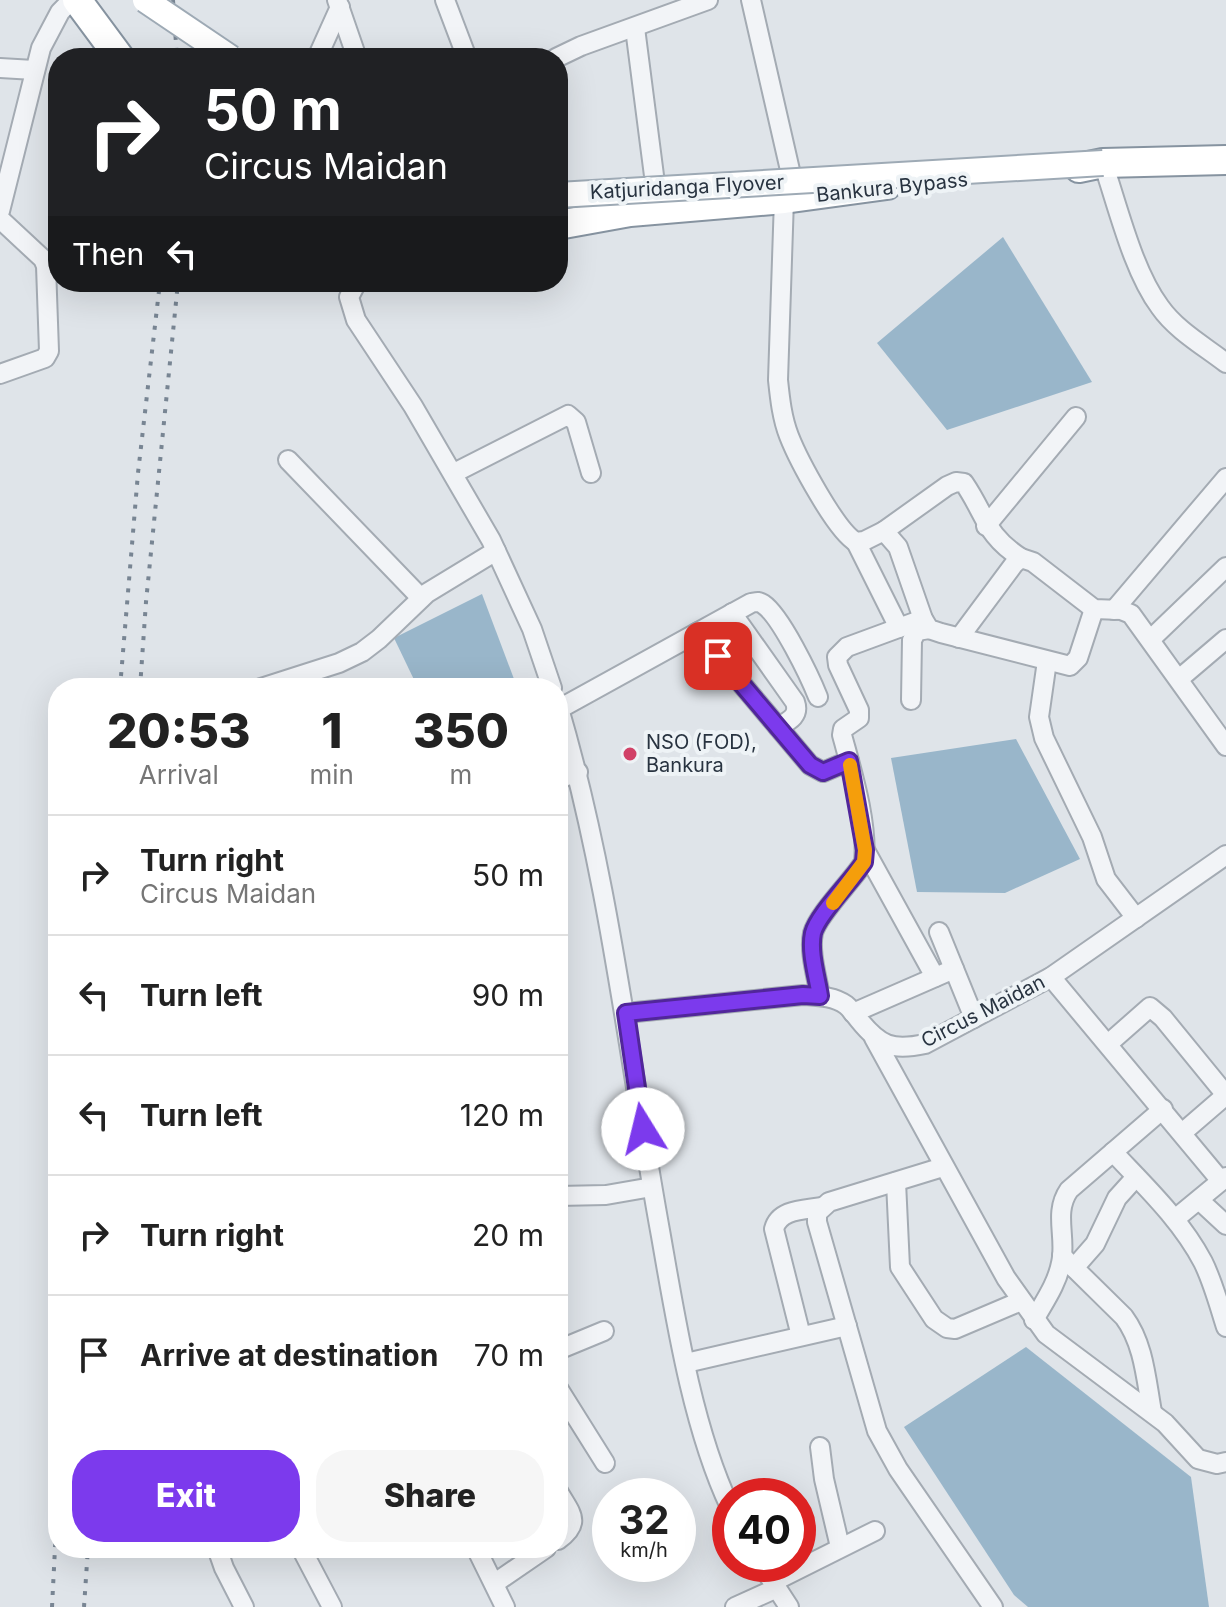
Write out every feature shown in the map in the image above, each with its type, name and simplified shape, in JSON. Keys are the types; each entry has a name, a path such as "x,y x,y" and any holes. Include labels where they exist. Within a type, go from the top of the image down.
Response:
{"highway":[{"path":"74,0 112,48"},
{"name":"Bankura Bypass","path":"568,224 658,210 790,198 916,181 1033,176 1103,163 1226,160"}],"main road":[{"path":"145,0 216,48"},
{"name":"Katjuridanga Flyover","path":"568,194 1103,163"}],"street":[{"path":"0,211 34,70 51,28 74,0"},
{"path":"445,0 463,48"},
{"path":"568,52 708,0"},
{"path":"751,0 790,198 778,380 780,402 789,437 797,453 841,531 856,542 899,628"},
{"path":"321,48 338,3"},
{"path":"338,3 354,48"},
{"path":"635,28 658,210"},
{"path":"0,68 34,70"},
{"path":"1103,163 1145,283 1161,309 1183,331 1226,363"},
{"path":"0,219 43,259 46,266 49,351 45,358 0,374"},
{"path":"352,292 349,297 356,320 454,473 496,551 532,629 549,678"},
{"path":"454,473 568,415 576,422 591,473"},
{"path":"986,526 1076,417"},
{"path":"288,460 421,598"},
{"path":"1114,610 1226,478"},
{"path":"856,542 884,531 956,482 964,483 986,526 1004,547 1033,562 1094,609 1131,614 1226,746"},
{"path":"884,531 898,547 926,624"},
{"path":"292,678 362,652 421,598 496,551"},
{"path":"959,638 1005,574 1021,558"},
{"path":"1151,639 1222,578"},
{"path":"568,702 751,603 764,605 797,651 818,697"},
{"path":"820,996 812,946 813,933 818,921 856,875 864,862 865,850 842,735 843,729 859,718 859,710 837,657 847,647 899,628 926,624 959,638 1070,666 1074,663 1094,609"},
{"path":"732,613 798,709 795,715 778,727"},
{"path":"911,700 912,640 926,624"},
{"path":"698,632 816,770 823,772 849,761"},
{"path":"1179,679 1226,639"},
{"path":"1047,661 1039,717 1044,738 1092,837 1106,879 1136,918"},
{"path":"568,740 603,888 626,1013 652,1187 686,1363 719,1478"},
{"path":"568,776 578,772"},
{"path":"865,850 935,977"},
{"name":"Circus Maidan","path":"874,1038 887,1045 907,1048 925,1044 1051,977 1226,855"},
{"path":"939,932 974,1018"},
{"path":"853,1013 954,969"},
{"path":"1051,977 1224,1179 1175,1219"},
{"path":"626,1013 803,995 820,996 847,1006 874,1038 943,1167 1034,1320 1059,1347 1152,1412 1198,1459 1217,1464 1226,1462"},
{"path":"1108,1044 1150,1007 1163,1018 1226,1095 1182,1133"},
{"path":"1152,1412 1139,1340 1133,1328 1068,1262 1062,1200 1069,1190 1163,1109"},
{"path":"1113,1152 1175,1219 1204,1265 1226,1327"},
{"path":"801,1336 774,1229 776,1220 783,1215 821,1207 943,1167"},
{"path":"1034,1320 1068,1262 1095,1244 1117,1198 1136,1177"},
{"path":"896,1182 900,1267 934,1319 947,1328 955,1329 1021,1301"},
{"path":"568,1196 606,1195 652,1187"},
{"path":"1199,1200 1226,1225"},
{"path":"821,1207 817,1222 877,1431 887,1452 993,1607"},
{"path":"686,1363 847,1326"},
{"path":"568,1346 604,1331"},
{"path":"568,1404 605,1463"},
{"path":"820,1447 840,1547"},
{"path":"568,1509 573,1518 568,1533"},
{"path":"735,1607 840,1547 875,1531"},
{"path":"220,1558 244,1607"},
{"path":"306,1558 332,1607"},
{"path":"481,1558 505,1607"},
{"path":"495,1583 531,1558"},
{"path":"773,1582 789,1607"}],"water":[{"path":"1003,237 1092,382 947,430 877,343"},
{"path":"482,594 514,678 413,678 394,638"},
{"path":"1016,739 1080,859 1005,893 917,892 891,758"},
{"path":"1026,1347 1191,1477 1209,1607 1028,1607 1014,1595 904,1427"}],"railway":[{"path":"173,0 176,48"},
{"path":"121,678 138,473 159,292"},
{"path":"141,678 177,292"},
{"path":"52,1607 54,1558"},
{"path":"84,1607 87,1558"}],"slow traffic":[{"path":"833,903 864,862 865,850 850,765"}],"place":[{"name":"NSO (FOD), Bankura","path":"630,754"}],"route":[{"path":"643,1129 626,1013 803,995 820,996 812,946 813,933 818,921 864,862 865,850 849,761 823,772 816,770 718,656"}]}
